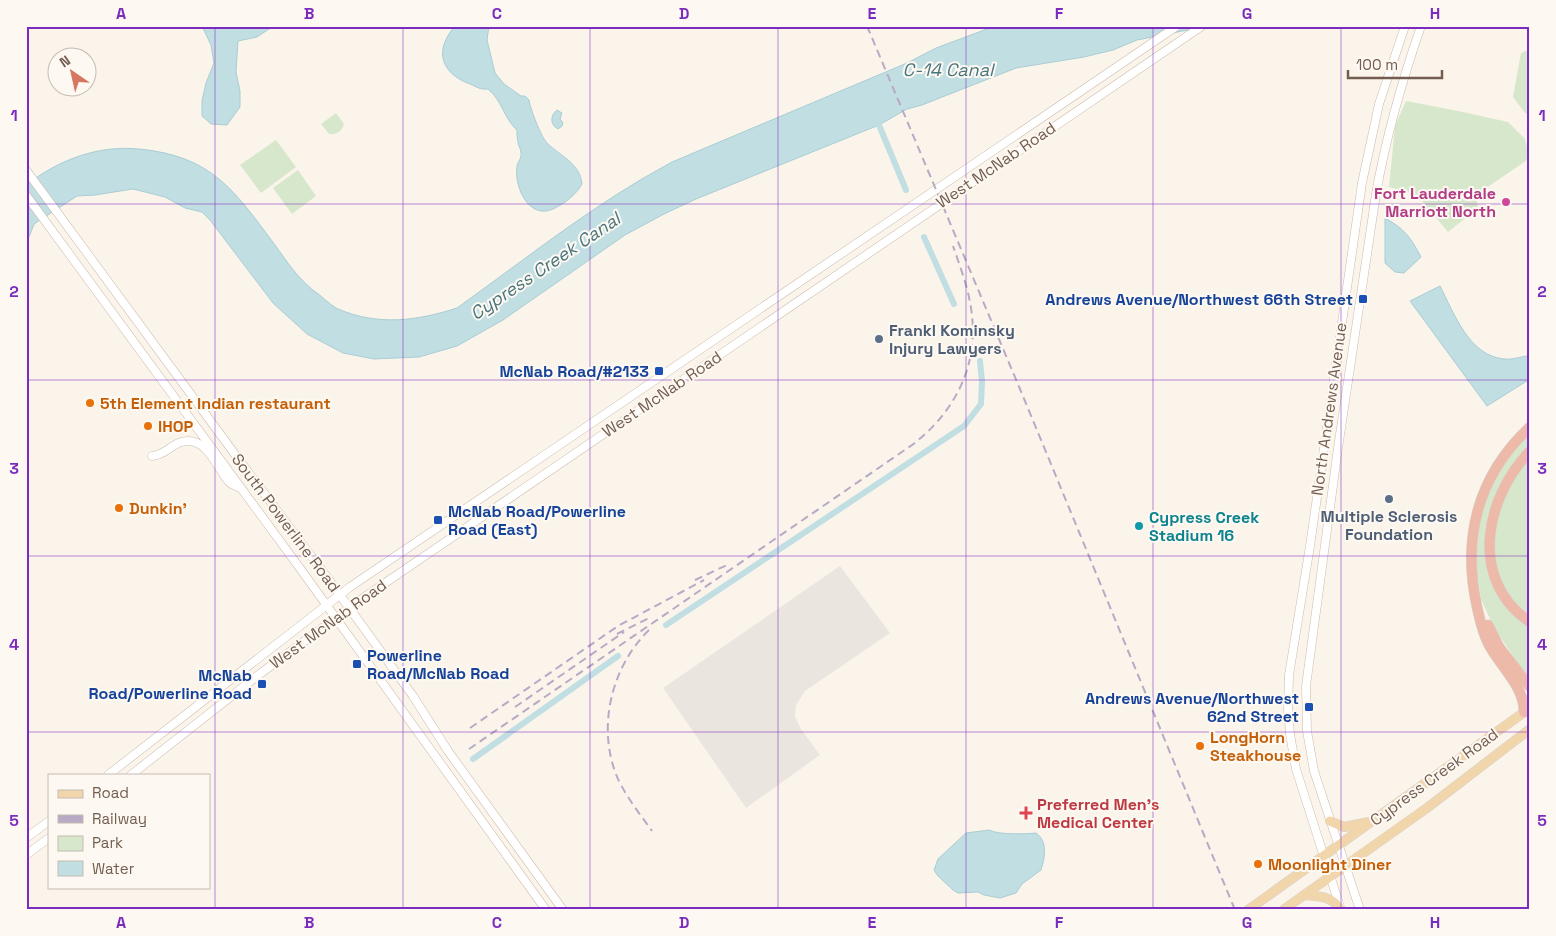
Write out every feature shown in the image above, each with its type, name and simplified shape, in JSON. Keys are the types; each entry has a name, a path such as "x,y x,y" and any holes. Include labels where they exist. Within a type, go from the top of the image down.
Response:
{"highway":[{"path":"1527,710 1522,696 1488,643 1481,626 1472,585 1471,561 1472,540 1479,507 1487,486 1497,465 1530,427"},
{"path":"1530,451 1515,469 1499,501 1491,527 1489,552 1493,574 1499,589 1511,606 1530,622"},
{"path":"1477,607 1499,647 1530,688"}],"main road":[{"name":"West McNab Road","path":"109,774 340,595 749,315 1177,26"},
{"name":"West McNab Road","path":"132,774 261,673 349,608 1202,26"},
{"name":"North Andrews Avenue","path":"1341,910 1301,787 1292,751 1288,710 1289,675 1310,546 1362,182 1379,104 1406,26"},
{"name":"North Andrews Avenue","path":"1360,910 1314,771 1307,731 1306,686 1338,448 1380,166 1398,96 1421,26"},
{"name":"South Powerline Road","path":"26,170 340,595 413,696 448,751 563,910"},
{"name":"South Powerline Road","path":"26,195 121,322 546,910"},
{"path":"888,222 896,234"},
{"path":"152,456 160,456 178,443 193,441 204,448 230,484 242,489"},
{"name":"Cypress Creek Road","path":"1248,910 1527,710"},
{"name":"Cypress Creek Road","path":"1283,910 1448,792 1530,729"},
{"path":"1330,820 1344,826 1374,820"},
{"path":"26,838 48,822"},
{"path":"26,855 48,839"},
{"path":"1304,895 1328,898 1341,910"}],"shaded area":[{"path":"840,566 890,633 805,691 796,705 795,717 801,729 820,755 746,808 663,688"}],"green space":[{"path":"1530,49 1530,115 1525,113 1513,97 1521,53"},
{"path":"1406,101 1508,122 1525,139 1530,158 1476,195 1478,208 1448,232 1417,195 1389,187 1395,126"},
{"path":"336,113 344,124 339,132 329,134 321,124"},
{"path":"276,140 296,167 261,193 240,165"},
{"path":"298,170 316,196 292,214 273,188"},
{"path":"1530,433 1530,446 1505,478 1488,566 1530,626 1530,681 1494,628 1481,599 1476,567 1477,532 1487,495 1506,460"},
{"path":"1530,456 1530,618 1522,612 1500,583 1492,547 1501,506 1513,478"}],"water":[{"path":"202,26 272,27 257,37 238,41 236,72 240,91 240,107 227,125 211,124 202,116 202,101 206,83 214,63 211,45"},
{"path":"455,26 489,26 487,40 495,73 504,84 529,100 536,122 547,143 569,160 578,171 582,184 561,205 544,211 530,206 525,200 518,184 517,165 521,150 517,138 517,130 493,93 488,89 479,88 452,74 443,60 444,44"},
{"name":"C-14 Canal","path":"995,26 1208,26 1137,40 1113,50 1084,57 1016,68 922,105 907,109 879,125 696,199 664,214 625,235 503,320 457,346 419,357 374,359 343,353 307,334 273,303 202,212 185,208 165,197 133,189 77,196 34,224 29,237 26,239 26,185 39,176 79,156 108,149 139,149 164,153 185,159 219,179 247,208 297,275 338,309 368,318 383,320 412,319 427,316 457,308 589,213 672,162 907,63 936,48"},
{"path":"557,110 562,113 560,119 563,123 558,129 553,125 552,120"},
{"path":"1385,218 1407,234 1421,257 1404,273 1395,272 1385,263"},
{"path":"1440,286 1464,332 1481,350 1492,356 1504,359 1530,354 1530,379 1487,406 1410,301"},
{"path":"989,830 1019,834 1036,833 1040,836 1044,845 1044,860 1041,870 1022,884 1016,893 1000,898 978,892 958,893 938,876 934,870 938,859 966,833"}],"waterway":[{"path":"879,125 906,190"},
{"path":"924,237 954,304"},
{"path":"666,625 964,426 981,404 982,381 980,361"},
{"path":"473,759 618,656"}],"railway":[{"path":"867,26 1020,389 1235,910"},
{"path":"469,749 927,433 940,419 960,388 971,354 973,335 971,307 965,281 953,246"},
{"path":"695,580 727,565"},
{"path":"470,728 618,626 704,580"},
{"path":"617,634 651,617"},
{"path":"649,630 625,662 617,680 611,700 608,740 611,760 618,779 652,831"},
{"path":"515,707 624,632"}],"place":[{"name":"Fort Lauderdale Marriott North","path":"1506,202"},
{"name":"Andrews Avenue/Northwest 66th Street","path":"1363,299"},
{"name":"Frankl Kominsky Injury Lawyers","path":"879,339"},
{"name":"McNab Road/#2133","path":"659,371"},
{"name":"5th Element Indian restaurant","path":"90,403"},
{"name":"IHOP","path":"148,426"},
{"name":"Multiple Sclerosis Foundation","path":"1389,499"},
{"name":"Dunkin'","path":"119,508"},
{"name":"McNab Road/Powerline Road (East)","path":"438,520"},
{"name":"Cypress Creek Stadium 16","path":"1139,526"},
{"name":"Powerline Road/McNab Road","path":"357,664"},
{"name":"McNab Road/Powerline Road","path":"262,684"},
{"name":"Andrews Avenue/Northwest 62nd Street","path":"1309,707"},
{"name":"LongHorn Steakhouse","path":"1200,746"},
{"name":"Preferred Men's Medical Center","path":"1026,813"},
{"name":"Moonlight Diner","path":"1258,864"}],"water label":[{"name":"Cypress Creek Canal","path":"545,266"}]}
